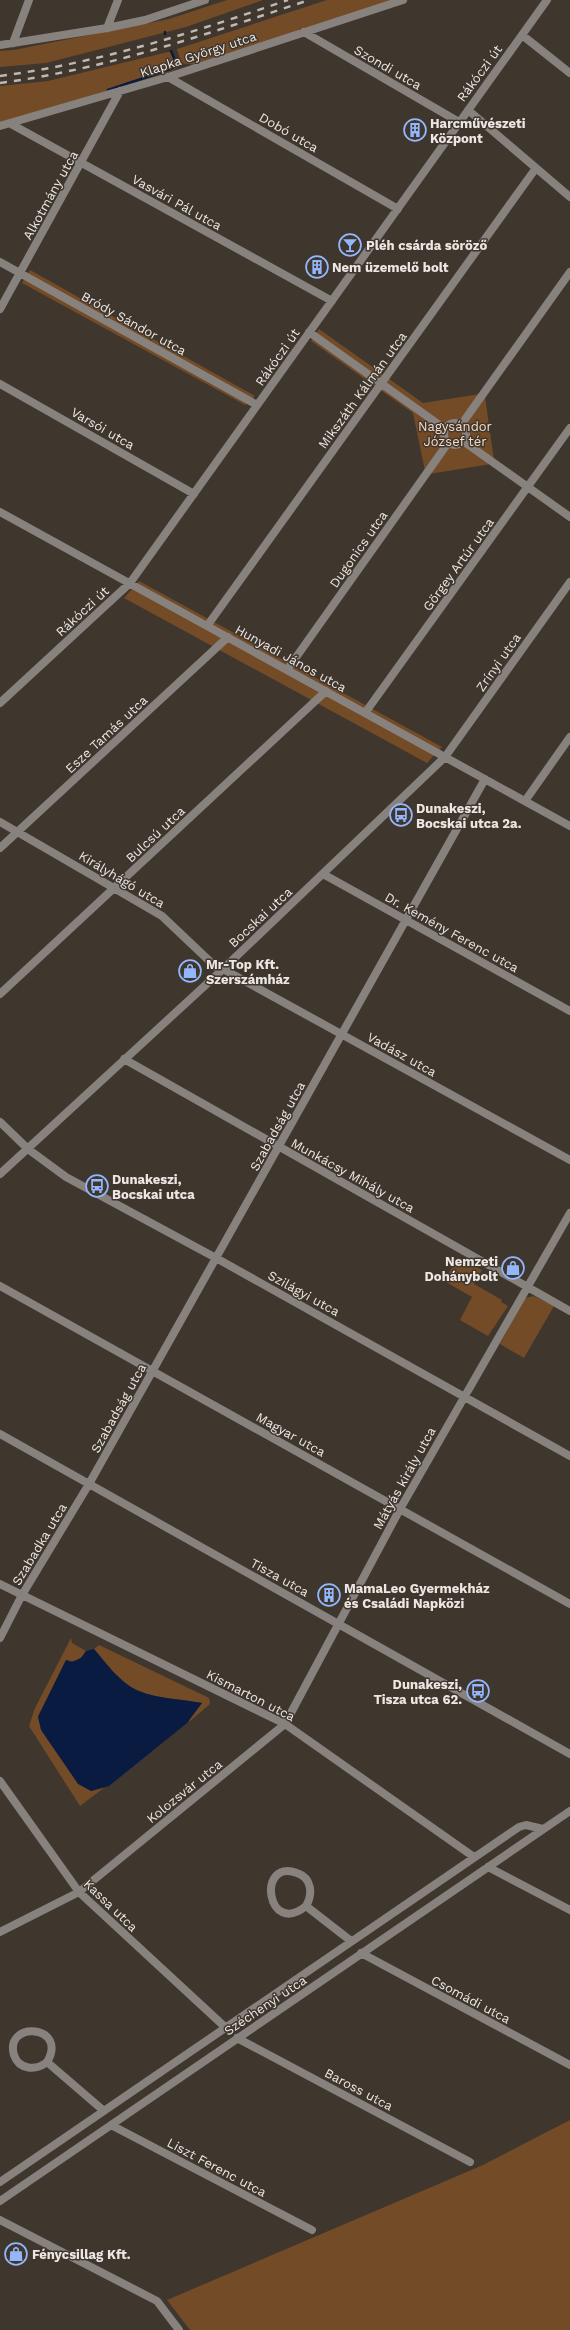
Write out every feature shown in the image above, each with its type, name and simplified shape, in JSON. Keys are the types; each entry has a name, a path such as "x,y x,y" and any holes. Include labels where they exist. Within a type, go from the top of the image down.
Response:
{"street":[{"path":"13,44 29,0"},
{"path":"107,28 118,0"},
{"path":"0,45 107,28 168,14 191,2 205,0"},
{"name":"Klapka György utca","path":"0,126 168,77 403,0"},
{"name":"Rákóczi út","path":"0,703 130,583 547,0"},
{"name":"Szondi utca","path":"304,32 459,122"},
{"path":"522,35 570,73"},
{"name":"Dobó utca","path":"168,77 398,209"},
{"name":"Alkotmány utca","path":"0,309 120,91"},
{"path":"468,110 570,197"},
{"name":"Vasvári Pál utca","path":"11,124 332,300"},
{"name":"Mikszáth Kálmán utca","path":"207,626 536,168"},
{"name":"Bródy Sándor utca","path":"0,262 257,405"},
{"path":"461,425 570,272"},
{"path":"309,332 445,429"},
{"name":"Varsói utca","path":"0,384 194,494"},
{"path":"451,424 461,425 466,434 463,441 454,445 448,443 444,437 445,429 451,424"},
{"name":"Görgey Artúr utca","path":"365,713 570,428"},
{"path":"463,441 570,517"},
{"name":"Dugonics utca","path":"287,670 448,443"},
{"name":"Hunyadi János utca","path":"0,512 570,826"},
{"name":"Zrínyi utca","path":"445,757 570,582"},
{"name":"Esze Tamás utca","path":"0,848 228,637"},
{"name":"Bulcsú utca","path":"0,994 326,691"},
{"path":"525,801 570,737"},
{"name":"Bocskai utca","path":"0,1174 324,874 445,757"},
{"name":"Szabadság utca","path":"89,1484 485,779"},
{"name":"Királyhágó utca","path":"0,822 162,916 221,970"},
{"name":"Dr. Kemény Ferenc utca","path":"324,874 570,1011"},
{"name":"Vadász utca","path":"221,970 342,1034 570,1160"},
{"name":"Munkácsy Mihály utca","path":"124,1059 570,1310"},
{"name":"Szilágyi utca","path":"0,1122 28,1148 66,1177 216,1258 570,1456"},
{"name":"Mátyás király utca","path":"339,1624 400,1509 526,1286 570,1213"},
{"name":"Magyar utca","path":"0,1286 570,1604"},
{"name":"Tisza utca","path":"0,1434 570,1754"},
{"name":"Szabadka utca","path":"0,1638 22,1595 89,1484"},
{"name":"Kismarton utca","path":"0,1584 285,1724 474,1857"},
{"name":"Kolozsvár utca","path":"0,1932 78,1892 285,1724 339,1624"},
{"name":"Kassa utca","path":"0,1781 78,1892 226,2027"},
{"name":"Széchenyi utca","path":"0,2201 570,1811"},
{"name":"Széchenyi utca","path":"0,2182 519,1827 526,1825 544,1829"},
{"path":"488,1867 570,1910"},
{"path":"292,1872 304,1877 310,1888 311,1894 306,1906 294,1913 280,1910 271,1899 271,1885 279,1875 292,1872"},
{"path":"306,1906 351,1941"},
{"name":"Csomádi utca","path":"361,1953 570,2065"},
{"path":"32,2030 44,2034 51,2044 50,2056 47,2062 36,2068 24,2066 19,2063 14,2051 16,2039 20,2035 32,2030"},
{"name":"Baross utca","path":"237,2038 470,2162"},
{"path":"47,2062 104,2110"},
{"name":"Liszt Ferenc utca","path":"111,2124 312,2230"},
{"path":"0,2220 157,2301 179,2330"}],"green space":[{"path":"227,0 263,0 186,27 46,63 0,67 0,51 14,50 169,19"},
{"path":"327,0 397,0 196,65 181,63 177,49"},
{"path":"172,51 178,67 172,71 0,123 0,86 48,81"},
{"path":"30,270 255,396 245,405 22,283"},
{"name":"Nagysándor József tér","path":"319,329 423,403 480,394 485,397 494,460 490,464 429,474 425,471 413,413 311,341"},
{"path":"139,581 442,747 427,763 124,598"},
{"path":"458,1257 482,1270 474,1284 502,1300 501,1302 508,1306 488,1336 460,1320 472,1297 444,1281"},
{"path":"534,1296 554,1306 524,1358 500,1344 525,1298"},
{"path":"71,1638 72,1643 86,1651 78,1660 66,1660 38,1716 91,1791 105,1787 80,1806 29,1726 35,1708"},
{"path":"99,1645 209,1698 210,1704 190,1721 189,1720 202,1703 154,1696 132,1688 114,1673 94,1649"},
{"path":"570,2120 570,2330 190,2330 167,2300 483,2165"}],"water":[{"path":"94,1649 114,1673 132,1688 154,1696 202,1703 187,1723 109,1786 91,1791 78,1784 41,1730 38,1717 66,1660 72,1662 81,1658 86,1651"}],"waterway":[{"path":"108,90 171,69 177,65 171,51"}],"railway":[{"path":"0,76 110,55 182,35 288,0"},
{"path":"0,83 40,77 118,60 195,38 309,0"}],"place":[{"name":"Harcművészeti Központ","path":"415,130"},
{"name":"Pléh csárda söröző","path":"350,245"},
{"name":"Nem üzemelő bolt","path":"317,267"},
{"name":"Dunakeszi, Bocskai utca 2a.","path":"401,815"},
{"name":"Mr-Top Kft. Szerszámház","path":"190,971"},
{"name":"Dunakeszi, Bocskai utca","path":"97,1186"},
{"name":"Nemzeti Dohánybolt","path":"513,1268"},
{"name":"MamaLeo Gyermekház és Családi Napközi","path":"329,1595"},
{"name":"Dunakeszi, Tisza utca 62.","path":"478,1691"},
{"name":"Fénycsillag Kft.","path":"16,2254"}]}
